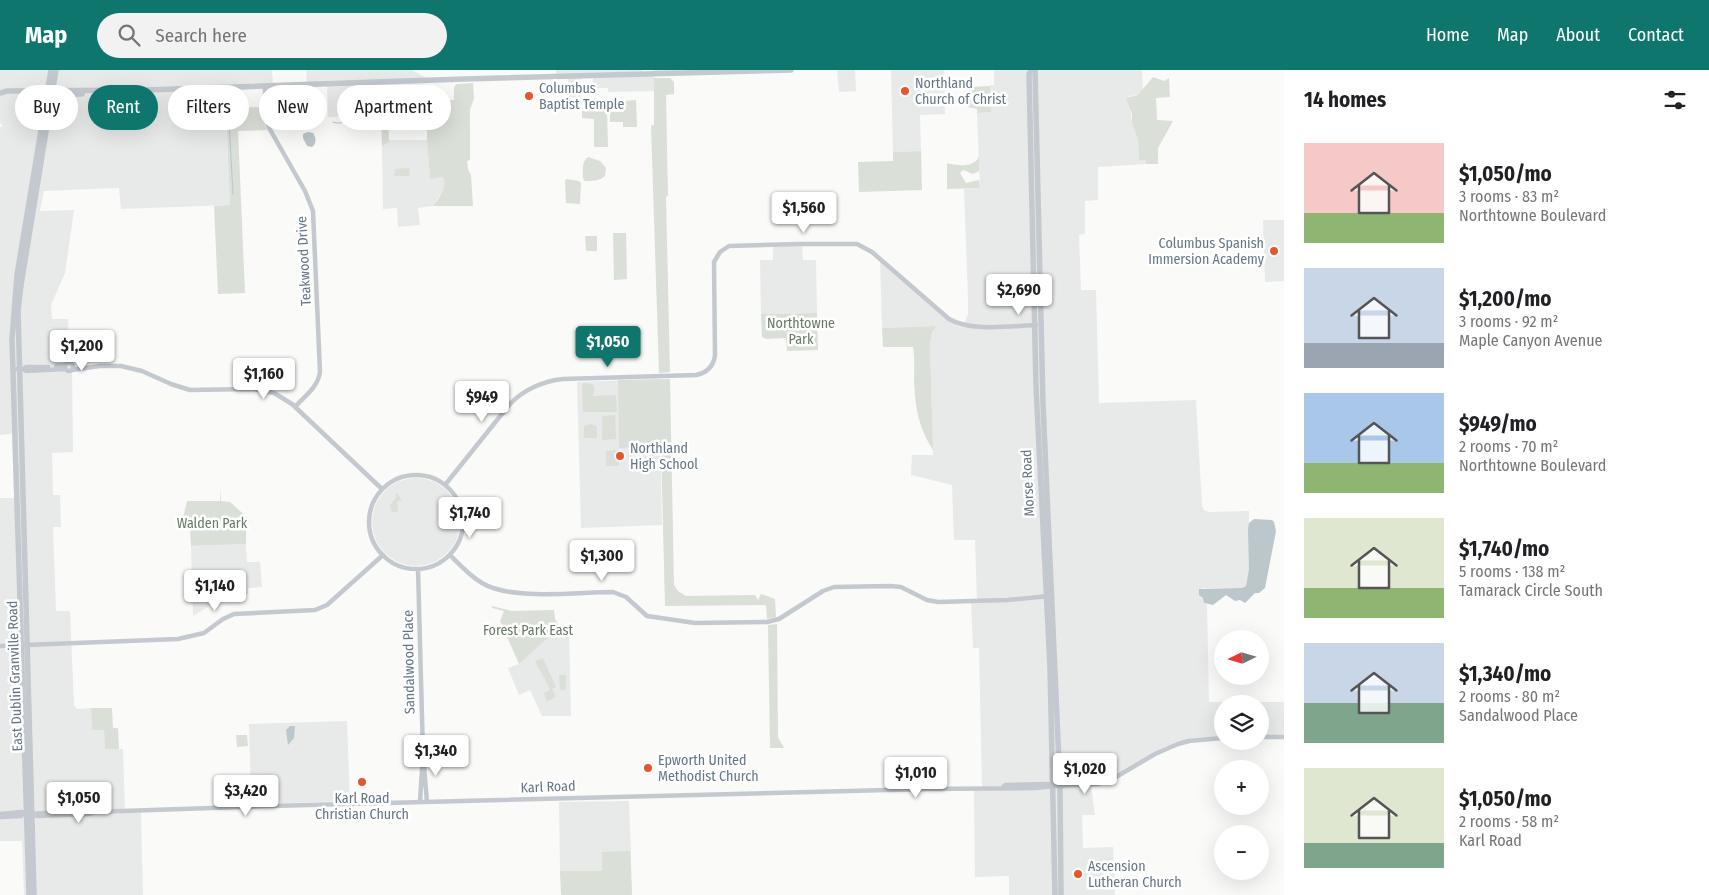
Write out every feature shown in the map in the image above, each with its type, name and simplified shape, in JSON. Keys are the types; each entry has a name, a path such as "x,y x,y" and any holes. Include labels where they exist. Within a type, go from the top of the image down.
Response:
{"main road":[{"name":"East Dublin Granville Road","path":"50,85 51,70"},
{"name":"East Dublin Granville Road","path":"52,85 56,70"},
{"path":"298,85 791,70"},
{"name":"Morse Road","path":"1031,70 1030,131 1037,181 1037,404 1049,596"},
{"name":"Morse Road","path":"1035,70 1034,159 1038,325 1044,430 1061,895"},
{"path":"78,91 259,86"},
{"path":"2,93 15,91"},
{"name":"East Dublin Granville Road","path":"25,645 25,619 19,585 20,496 15,443 18,369 16,310 29,195 42,130"},
{"name":"East Dublin Granville Road","path":"22,259 44,130"},
{"name":"East Dublin Granville Road","path":"18,369 16,374 20,432 20,502 24,542 29,895"},
{"path":"1037,404 1044,430"},
{"name":"Morse Road","path":"1055,895 1056,786"},
{"name":"East Dublin Granville Road","path":"27,814 34,895"},
{"path":"1055,853 1061,876"}],"street":[{"name":"Teakwood Drive","path":"270,130 305,190 313,211 320,372 319,380 315,386 295,407"},
{"path":"445,485 510,404 518,396 538,385 563,378 696,374 706,371 713,365 715,356 714,262 720,252 728,246 857,244 872,252 948,319 959,325 973,327 1038,325"},
{"path":"18,369 26,367 66,367 70,363 72,368 130,368 190,390 265,390 280,396 295,407 382,489"},
{"path":"410,475 427,476 445,485 457,498 462,510 463,520 460,541 450,555 435,566 418,569 395,564 383,555 373,540 369,522 372,505 382,489 393,481 410,475"},
{"path":"0,646 173,640 204,633 223,618 237,614 315,610 327,605 383,555"},
{"path":"450,555 478,580 502,591 520,594 613,592 626,597 646,616 695,623 767,622 779,619 823,591 834,587 900,587 927,600 938,602 1007,600 1049,596"},
{"name":"Sandalwood Place","path":"418,569 423,754 420,802"},
{"path":"1269,737 1284,736"},
{"name":"Karl Road","path":"0,815 21,816 83,810 93,812 1003,787 1006,789 1036,788 1097,784 1115,778 1155,754 1178,744 1214,739"},
{"name":"Sandalwood Place","path":"423,754 427,782 427,802"}],"shaded area":[{"path":"0,70 272,70 273,85 259,85 259,89 249,90 249,85 168,85 168,130 227,130 230,205 121,209 119,188 44,191 40,211 74,210 65,273 51,305 52,319 68,319 70,367 72,368 73,452 52,453 53,495 60,495 61,527 53,527 56,611 70,611 74,705 77,709 91,708 92,730 104,729 105,749 123,749 125,811 141,810 143,895 24,895 22,841 0,841 0,498 14,498 12,434 0,435 0,127 3,126 0,123"},
{"path":"306,70 412,70 424,77 426,83 337,85 337,117 328,117 327,84 307,84"},
{"path":"556,70 642,70 643,74 653,74 653,70 676,70 676,74 654,74 654,91 608,92 608,88 593,88 593,75 580,76 581,97 569,97 568,76 556,76"},
{"path":"837,70 855,70 856,91 839,92"},
{"path":"891,70 944,70 945,114 920,115 921,151 893,152"},
{"path":"994,70 1142,70 1143,90 1138,95 1129,96 1132,124 1138,140 1139,160 1146,160 1146,164 1098,167 1098,200 1085,201 1085,234 1079,235 1081,290 1096,290 1099,403 1196,400 1202,506 1204,510 1209,512 1249,511 1249,569 1246,586 1242,588 1202,588 1204,603 1207,605 1209,702 1214,702 1214,739 1170,746 1108,781 1091,786 1095,815 1082,815 1083,848 1113,847 1115,895 1009,895 1009,876 975,877 974,787 982,787 979,648 973,648 971,600 977,600 975,540 954,540 952,485 911,475 912,455 933,455 930,343 935,326 882,328 880,260 944,316 963,326 968,314 964,189 980,188 977,113 991,112 990,85 994,85"},
{"path":"313,133 315,139 315,144 312,147 307,146 303,138 303,134"},
{"path":"382,140 427,140 430,178 443,177 445,182 444,189 433,206 418,208 420,225 398,227 397,208 383,209"},
{"name":"Columbus Spanish Immersion Academy","path":"1263,220 1284,220 1284,281 1265,282"},
{"path":"802,245 803,260 816,260 817,313 761,314 760,260 773,260 773,246"},
{"name":"Northland High School","path":"659,379 662,525 581,528 577,382"},
{"path":"407,478 425,478 441,485 453,497 460,513 460,531 453,547 441,559 425,566 407,566 391,559 379,547 372,531 372,513 379,497 391,485"},
{"path":"1254,519 1272,520 1276,531 1265,588 1259,593 1255,593 1245,603 1240,600 1235,601 1226,595 1213,605 1204,603 1203,598 1199,595 1199,589 1242,588 1246,586 1249,569 1248,529 1249,523"},
{"path":"246,544 247,562 260,562 262,587 248,588 248,594 219,600 193,616 191,546"},
{"path":"560,627 569,631 571,716 542,716 530,690 519,695 508,668 519,664"},
{"path":"1269,702 1284,702 1284,736 1269,737"},
{"path":"347,721 350,801 251,804 249,724"},
{"path":"290,726 295,726 294,738 288,745 286,730"},
{"path":"629,801 630,851 602,871 560,871 559,802"}],"green space":[{"path":"1153,77 1164,81 1169,78 1170,97 1156,98 1157,120 1173,121 1158,148 1158,164 1146,164 1146,160 1139,160 1138,140 1126,98 1138,95"},
{"path":"654,78 670,78 674,82 674,94 666,95 670,372 659,373 651,126 654,125"},
{"path":"473,83 474,98 470,110 470,160 467,161 471,175 473,206 433,206 442,192 444,181 443,177 430,179 427,130 451,130 451,100 454,100 456,84"},
{"path":"990,86 991,112 977,113 977,109 966,105 969,99 969,87"},
{"path":"636,100 637,127 623,127 623,122 610,122 610,112 624,112 623,101"},
{"path":"259,107 259,130 267,130 238,131 245,293 218,294 214,206 230,205 227,130 249,130 249,108"},
{"path":"607,110 608,147 594,147 594,119 582,118 582,111"},
{"path":"381,130 389,130 389,142 382,146"},
{"path":"921,151 922,190 859,192 858,162 893,161 893,152"},
{"path":"979,156 979,171 973,174 963,170 960,173 966,183 979,180 980,188 947,189 947,163 956,165 970,164 974,163"},
{"path":"588,157 600,161 606,168 605,176 593,181 585,181 583,179 583,164"},
{"path":"395,169 410,169 409,176 394,176"},
{"path":"566,179 581,183 580,204 566,203"},
{"path":"613,233 626,233 627,279 614,280"},
{"path":"585,236 597,236 597,251 586,251"},
{"name":"Northtowne Park","path":"817,313 818,350 787,351 786,338 766,339 762,337 761,314"},
{"path":"936,326 932,332 930,343 933,450 924,433 916,407 913,347 883,347 882,328"},
{"path":"670,379 674,585 678,591 686,596 755,595 758,600 761,594 775,599 776,617 767,619 766,605 665,606 661,447 619,448 618,380"},
{"path":"583,383 594,386 592,396 616,395 617,412 583,412"},
{"path":"615,415 616,439 602,440 602,416"},
{"path":"595,425 597,428 597,438 584,438 584,426"},
{"path":"618,450 619,466 606,466 606,451"},
{"name":"Walden Park","path":"220,488 221,501 230,502 250,520 246,526 246,544 191,546 190,526 181,526 187,501 220,501"},
{"path":"397,493 402,501 397,501 398,512 392,512 390,505 397,497 395,495"},
{"name":"Forest Park East","path":"492,606 512,611 554,610 555,619 560,627 519,664 500,621 504,611 492,608"},
{"path":"777,624 778,737 784,748 770,748 768,625"},
{"path":"543,658 556,687 552,689 556,697 547,701 544,693 550,690 535,661"},
{"path":"559,675 566,675 566,690 560,690"},
{"path":"91,708 112,708 113,728 118,728 119,749 105,749 104,730 92,730"},
{"path":"236,735 247,735 248,746 237,747"},
{"path":"629,801 632,895 561,895 560,871 602,871 602,852 630,851"}],"waterway":[{"path":"333,122 337,123"},
{"path":"229,130 233,194"}],"place":[{"name":"Northland Church of Christ","path":"905,91"},
{"name":"Columbus Baptist Temple","path":"529,96"},
{"name":"Columbus Spanish Immersion Academy","path":"1274,251"},
{"name":"Northland High School","path":"620,456"},
{"name":"Epworth United Methodist Church","path":"648,768"},
{"name":"Karl Road Christian Church","path":"362,782"},
{"name":"Ascension Lutheran Church","path":"1078,874"}]}
